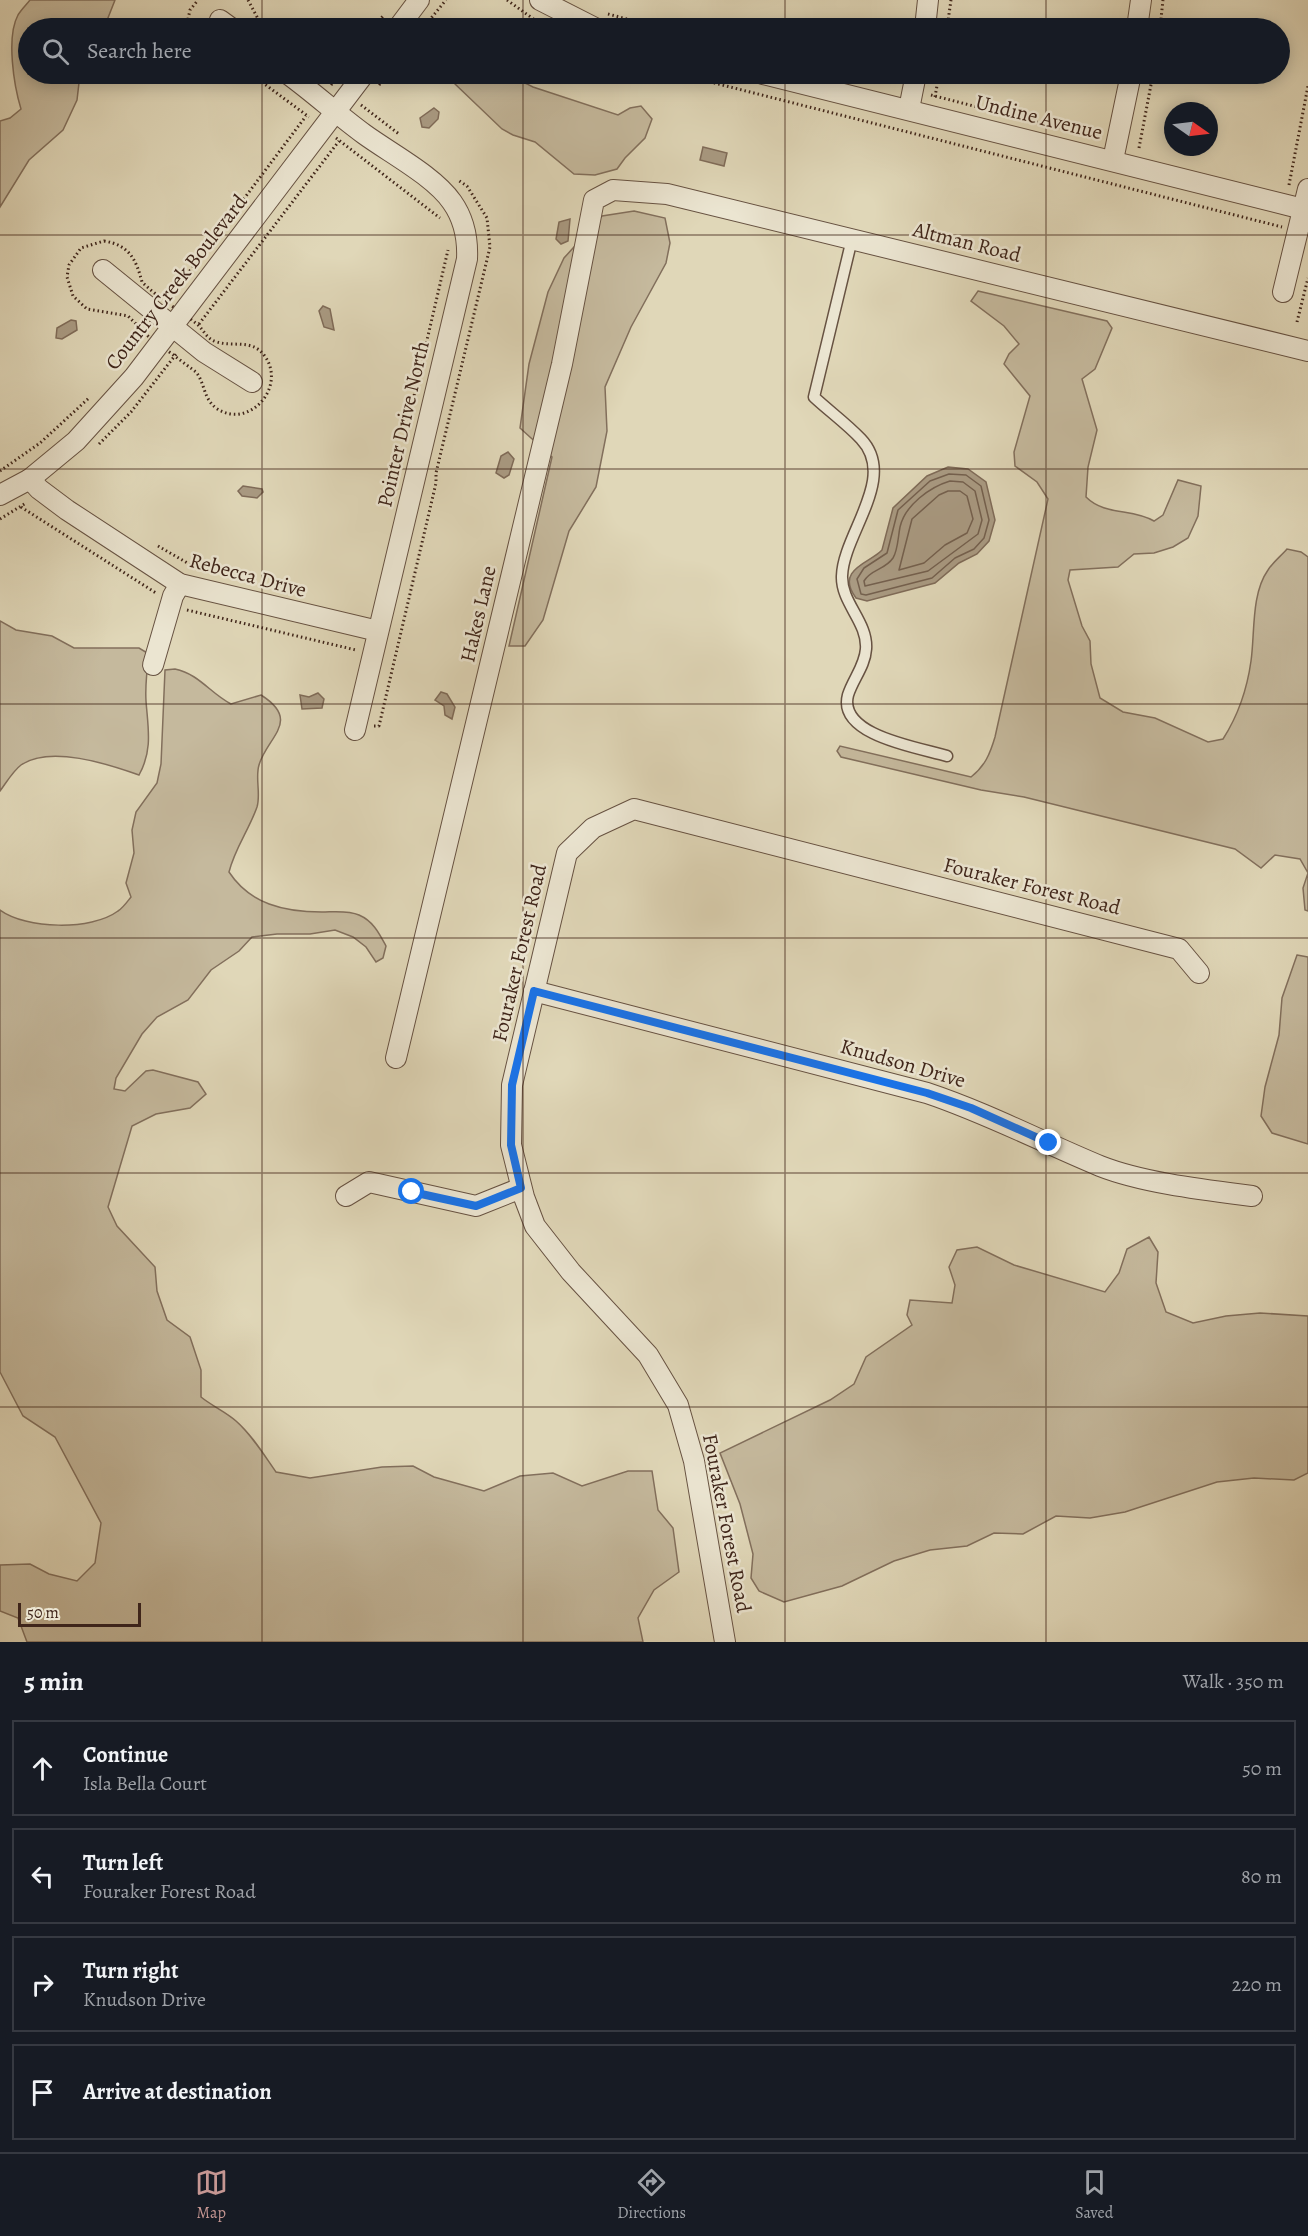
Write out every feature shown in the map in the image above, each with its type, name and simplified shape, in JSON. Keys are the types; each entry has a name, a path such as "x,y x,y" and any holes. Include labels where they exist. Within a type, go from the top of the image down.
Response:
{"street":[{"path":"406,18 419,0"},
{"path":"540,0 592,18"},
{"path":"926,18 928,0"},
{"path":"1138,18 1141,0"},
{"path":"301,84 337,111"},
{"name":"Country Creek Boulevard","path":"0,495 30,478 76,441 97,419 165,321 324,129 357,84"},
{"name":"Undine Avenue","path":"805,84 1294,207"},
{"path":"909,109 914,84"},
{"path":"1113,160 1129,84"},
{"name":"Pointer Drive North","path":"337,111 438,187 452,202 464,226 467,259 356,730"},
{"path":"1283,292 1298,231 1294,207 1308,189"},
{"name":"Altman Road","path":"613,190 668,194 1308,351"},
{"name":"Hakes Lane","path":"396,1058 562,364 594,200 613,190"},
{"path":"104,270 165,321 252,382"},
{"name":"Rebecca Drive","path":"30,478 67,510 180,584 378,631"},
{"path":"153,665 173,596 180,584"},
{"name":"Fouraker Forest Road","path":"725,1642 694,1461 678,1405 648,1355 571,1272 535,1226 521,1188 511,1145 512,1085 567,853 593,828 634,809 1179,949 1199,972"},
{"name":"Knudson Drive","path":"534,991 927,1093 971,1108 1102,1167 1190,1189 1252,1196"},
{"path":"345,1196 369,1182 476,1206 521,1188"}],"lane":[{"path":"852,239 814,397 862,440 872,460 873,484 843,560 842,570 846,597 865,633 866,649 848,696 848,707 855,722 873,734 947,756"}],"path":[{"path":"188,18 190,10 198,0"},
{"path":"248,0 258,18"},
{"path":"431,18 446,0"},
{"path":"507,0 532,18"},
{"path":"948,18 951,0"},
{"path":"1161,18 1163,0"},
{"path":"264,84 432,212 444,225"},
{"path":"123,359 165,321 306,115 331,84"},
{"path":"718,84 1298,231"},
{"path":"935,97 937,84"},
{"path":"1139,148 1151,84"},
{"path":"1294,207 1308,86"},
{"path":"409,420 449,245"},
{"path":"1297,322 1308,278"},
{"path":"0,471 47,437 95,393"},
{"path":"152,542 202,571"}],"shaded area":[{"path":"30,0 115,0 108,18 18,18 18,84 79,84 77,100 63,130 29,160 0,207 0,121 10,118 21,109 14,75 12,48 14,24 18,15"},
{"path":"455,84 526,84 618,115 630,108 641,106 652,119 645,138 617,169 595,175 574,174 535,142 502,129"},
{"path":"634,211 665,218 670,243 666,263 631,327 605,387 607,431 596,487 569,531 543,620 525,646 509,646 552,457 520,428 529,364 548,292 564,258 602,216"},
{"path":"978,291 1107,321 1112,328 1095,369 1082,379 1097,430 1088,467 1086,497 1093,503 1110,510 1137,514 1154,521 1163,515 1178,480 1201,486 1198,516 1188,538 1173,547 1154,553 1134,554 1118,567 1070,570 1068,580 1082,626 1090,641 1091,664 1100,698 1123,712 1155,718 1208,742 1223,739 1242,702 1251,661 1256,602 1263,580 1270,567 1287,549 1301,552 1308,557 1308,873 1300,859 1275,855 1261,868 1235,849 1024,797 981,790 841,757 837,751 840,746 971,777 986,759 995,737 1048,499 1037,482 1015,466 1014,452 1030,396 1004,364 1009,354 1019,344 1004,326 971,301"},
{"path":"0,621 16,630 52,636 74,648 139,648 149,654 146,689 148,748 139,775 79,758 47,757 33,759 21,765 0,791"},
{"path":"175,669 198,679 231,704 261,695 273,704 279,713 278,729 259,765 257,807 229,872 237,883 258,899 281,908 308,912 355,913 372,924 386,946 383,958 376,962 366,947 353,937 335,930 310,934 252,937 239,951 211,970 188,1000 157,1017 142,1034 116,1078 114,1089 125,1091 146,1071 153,1070 198,1082 206,1094 190,1108 156,1114 132,1126 108,1207 117,1226 155,1267 157,1291 167,1320 190,1337 201,1370 201,1397 242,1427 258,1445 276,1472 310,1478 382,1467 413,1466 434,1477 484,1491 520,1476 553,1473 582,1486 628,1471 652,1471 658,1510 673,1528 679,1572 654,1590 638,1618 643,1642 27,1642 18,1618 0,1611 0,1565 30,1564 49,1574 77,1581 95,1563 101,1523 55,1437 23,1416 0,1372 0,910 26,921 42,924 76,924 106,917 120,910 131,897 126,883 134,853 132,830 136,812 157,783 161,764 165,670"},
{"path":"1308,873 1308,911 1305,910 1303,888"},
{"path":"1297,955 1308,957 1308,1144 1272,1133 1261,1116 1265,1087 1279,1035 1282,998"},
{"path":"1149,1237 1158,1252 1156,1283 1166,1312 1193,1323 1226,1316 1260,1313 1308,1316 1308,1473 1294,1480 1254,1478 1217,1482 1125,1512 1090,1518 1056,1516 1023,1534 994,1533 967,1546 930,1550 894,1561 842,1586 784,1602 759,1591 751,1578 753,1554 740,1504 720,1453 830,1400 854,1384 866,1357 912,1325 907,1315 910,1300 952,1303 955,1285 949,1267 957,1250 977,1247 1014,1265 1105,1292 1119,1273 1127,1249"}],"water":[{"path":"434,108 439,112 438,119 429,128 422,127 420,118"},
{"path":"703,147 727,153 724,166 700,160"},
{"path":"570,219 568,241 561,244 556,239 559,222"},
{"path":"323,306 330,309 334,330 324,327 319,311"},
{"path":"71,320 76,321 77,330 62,339 56,338 57,328"},
{"path":"508,452 514,459 509,475 504,478 496,473 501,456"},
{"path":"948,467 968,469 986,482 995,520 989,541 977,554 959,563 935,583 867,601 856,598 850,588 849,580 857,568 882,550 893,508 927,476"},
{"path":"243,486 262,489 263,492 257,498 242,496 238,491"},
{"path":"441,692 447,694 455,707 452,719 445,715 444,706 435,700"},
{"path":"318,693 324,699 322,708 302,709 300,695 309,697"}],"route":[{"path":"412,1192 476,1206 521,1188 511,1145 512,1085 534,991 927,1093 971,1108 1049,1143"}]}
